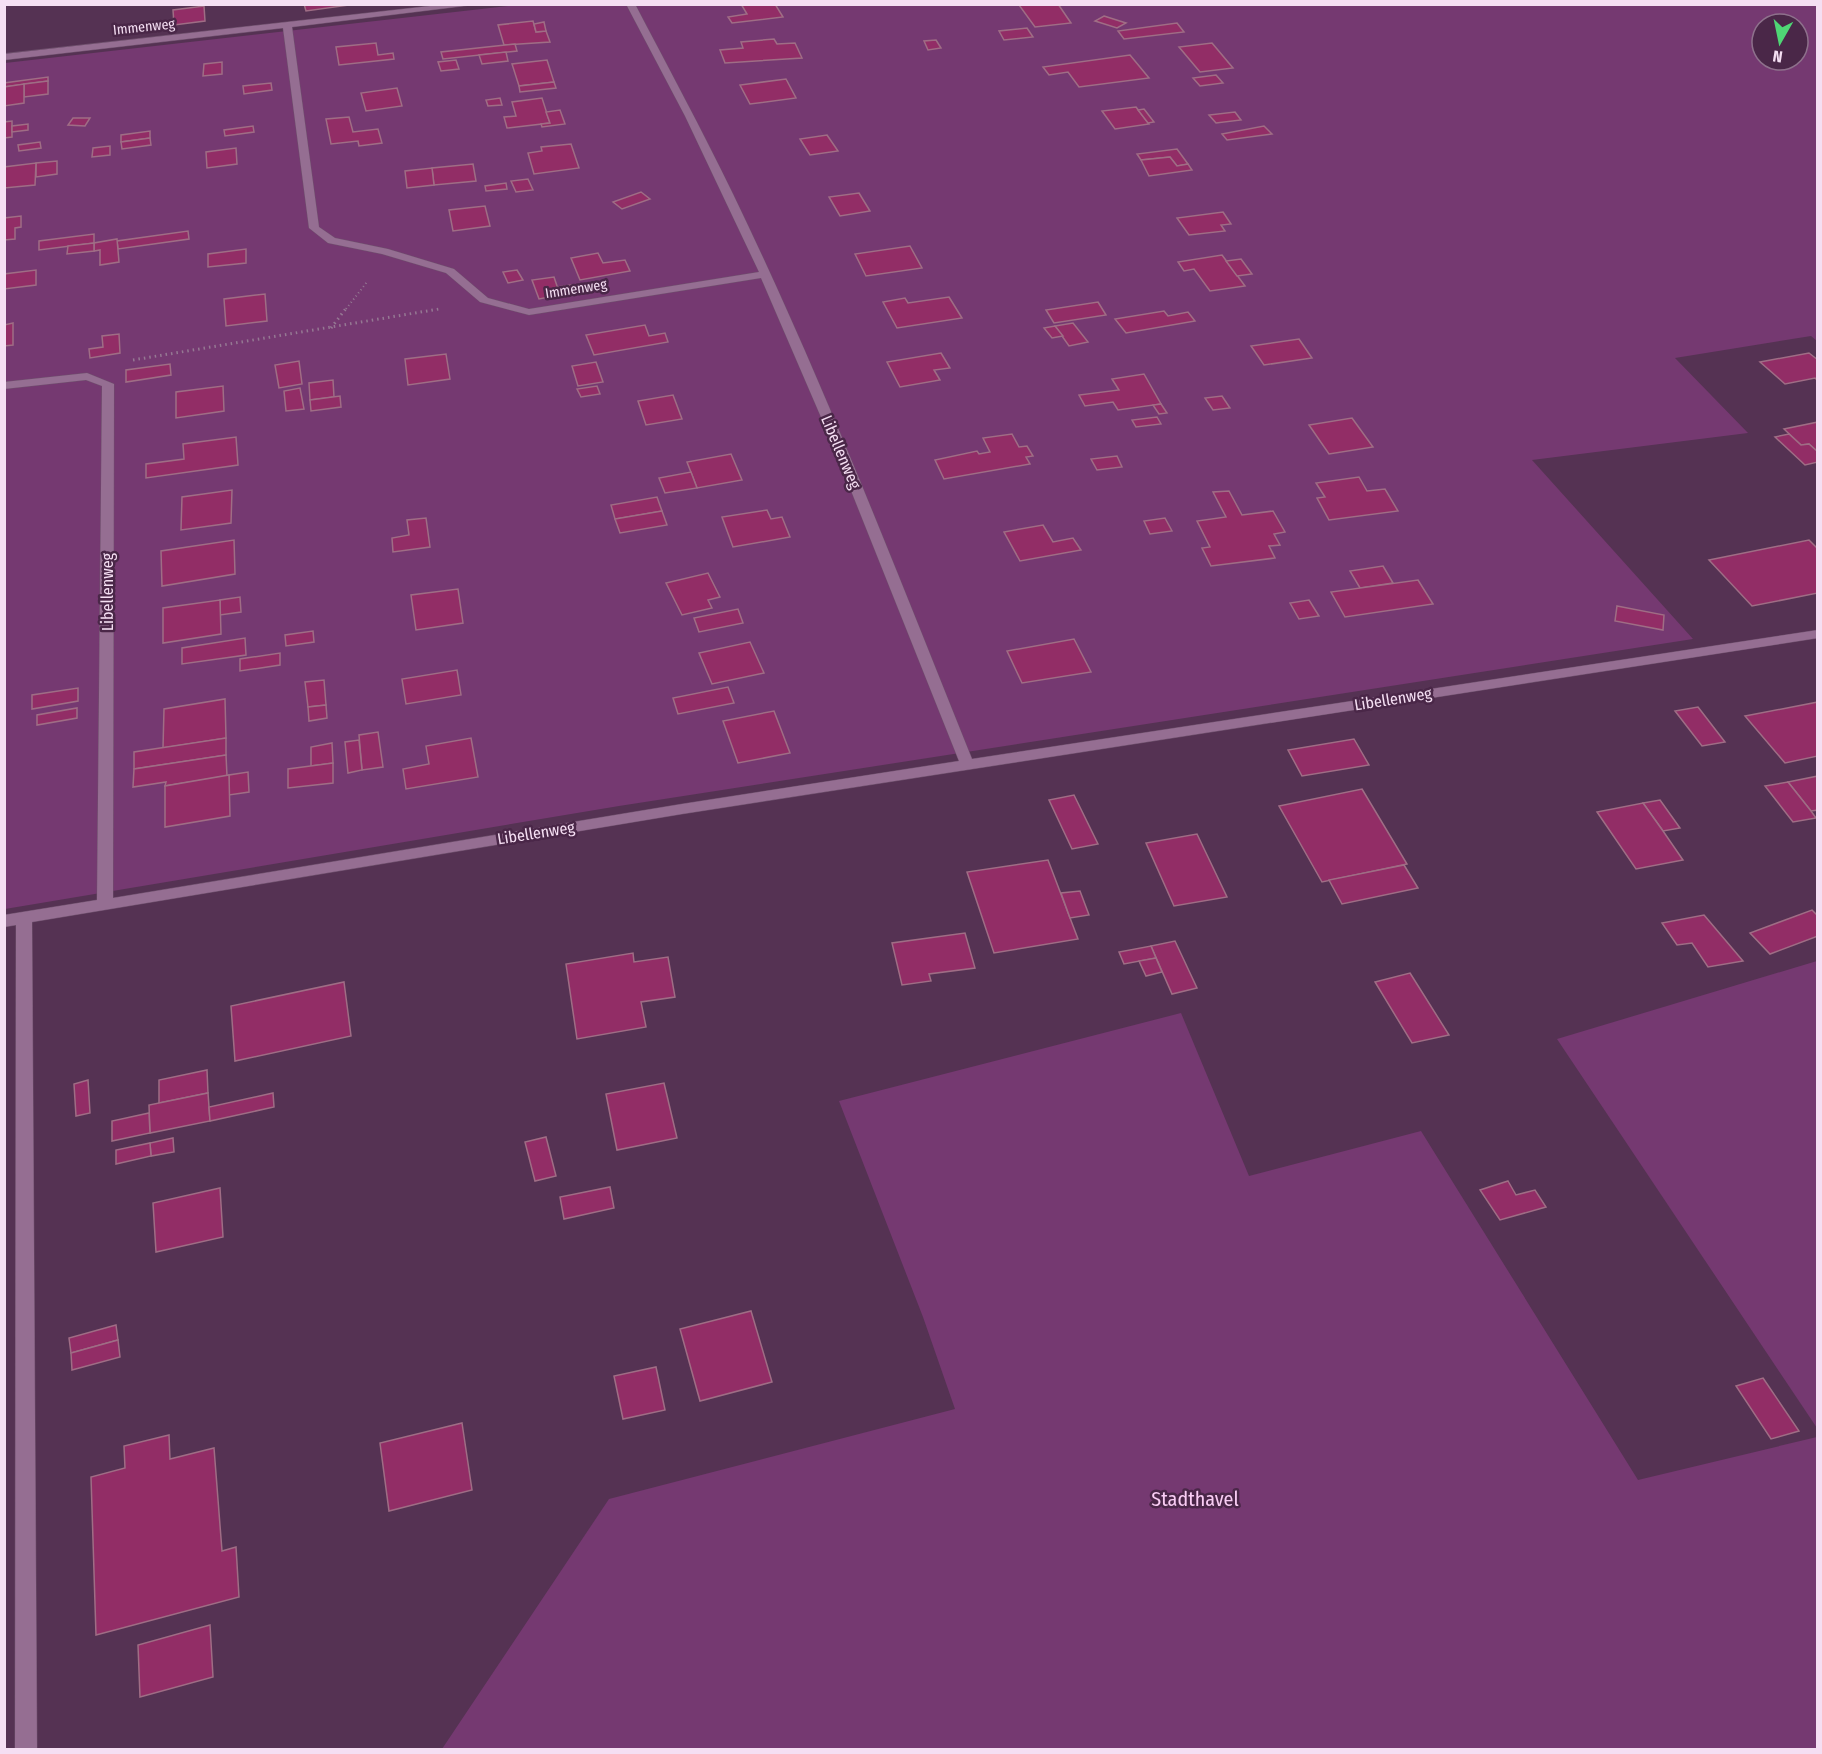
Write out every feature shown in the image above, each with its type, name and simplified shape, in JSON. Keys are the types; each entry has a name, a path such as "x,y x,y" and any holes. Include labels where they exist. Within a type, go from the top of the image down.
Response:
{"street":[{"name":"Immenweg","path":"4,57 287,26 430,7 476,4"},
{"path":"630,4 690,117 764,274"},
{"name":"Immenweg","path":"287,26 314,228 332,241 389,252 450,271 484,300 529,312 764,274"},
{"name":"Libellenweg","path":"764,274 847,466 968,765"},
{"path":"4,386 87,376"},
{"name":"Libellenweg","path":"87,376 108,384 105,904"},
{"name":"Libellenweg","path":"4,921 447,847 1818,634"},
{"path":"24,918 26,1749"}],"path":[{"path":"331,329 389,252"},
{"path":"87,376 110,364 331,329 484,300"}],"green space":[{"path":"525,4 1817,5 1817,341 1811,336 1675,358 1748,433 1532,460 1693,639 619,806 5,909 5,63"},
{"path":"1818,961 1817,1428 1557,1039"},
{"name":"Stadthavel","path":"1181,1013 1249,1176 1421,1131 1638,1480 1817,1437 1817,1749 442,1749 609,1499 955,1409 923,1317 839,1101"}],"building":[{"path":"304,4 356,4 306,11"},
{"path":"741,4 775,4 783,17 732,23 728,17 747,14"},
{"path":"1058,4 1071,23 1035,27 1019,5"},
{"path":"204,6 205,21 174,25 173,10"},
{"path":"1104,16 1126,23 1117,28 1095,21"},
{"path":"533,21 536,32 546,31 550,42 504,45 498,25"},
{"path":"544,22 546,31 536,32 534,24"},
{"path":"1177,23 1184,32 1124,39 1118,31"},
{"path":"1027,28 1033,37 1004,40 999,31"},
{"path":"774,39 777,44 795,43 802,58 725,63 720,50 743,48 741,42"},
{"path":"936,40 941,48 928,50 924,41"},
{"path":"376,43 378,55 393,53 394,59 339,65 336,47"},
{"path":"1212,43 1233,68 1200,72 1179,47"},
{"path":"515,44 517,51 443,59 441,52"},
{"path":"506,52 508,61 482,64 479,55"},
{"path":"1130,55 1149,78 1079,87 1068,72 1049,75 1043,67"},
{"path":"456,60 459,69 441,71 438,62"},
{"path":"547,60 554,82 519,86 512,64"},
{"path":"222,62 222,74 203,76 204,64"},
{"path":"1216,75 1223,83 1200,86 1193,78"},
{"path":"48,77 48,81 4,87 4,83"},
{"path":"786,79 796,98 750,104 740,85"},
{"path":"48,81 48,94 24,97 24,84"},
{"path":"554,82 556,88 520,92 519,86"},
{"path":"271,83 272,90 244,94 243,86"},
{"path":"24,84 24,103 4,106 4,87"},
{"path":"397,88 402,106 366,111 361,93"},
{"path":"500,98 502,105 488,106 486,100"},
{"path":"542,98 550,123 507,128 504,117 516,116 512,102"},
{"path":"1136,107 1149,124 1115,129 1102,111"},
{"path":"1144,109 1154,122 1148,123 1138,110"},
{"path":"560,110 565,124 542,127 541,124 550,123 546,112"},
{"path":"1235,112 1241,120 1216,123 1209,115"},
{"path":"349,117 353,132 378,129 382,143 359,146 358,141 331,144 326,119"},
{"path":"73,118 90,118 85,126 68,125"},
{"path":"12,121 12,137 4,138 4,122"},
{"path":"28,124 28,130 12,132 12,126"},
{"path":"253,126 254,132 225,136 224,130"},
{"path":"1264,126 1272,134 1227,140 1222,134"},
{"path":"150,131 150,138 121,142 121,135"},
{"path":"827,135 838,151 810,155 800,139"},
{"path":"150,138 151,145 122,149 121,142"},
{"path":"40,142 41,148 19,151 18,145"},
{"path":"571,144 579,168 534,174 528,153 542,151 541,147"},
{"path":"110,146 110,155 92,157 93,148"},
{"path":"236,148 237,164 207,168 206,152"},
{"path":"1177,149 1188,164 1177,166 1170,157 1141,160 1137,154"},
{"path":"1170,157 1177,166 1188,164 1192,170 1149,176 1141,160"},
{"path":"57,161 57,174 36,177 36,163"},
{"path":"36,163 35,185 4,188 4,167"},
{"path":"473,164 476,181 434,185 432,168"},
{"path":"432,168 434,185 407,188 405,171"},
{"path":"528,179 533,190 516,192 511,181"},
{"path":"506,183 507,189 486,191 485,186"},
{"path":"641,192 650,199 622,209 613,202"},
{"path":"859,193 870,211 840,216 829,197"},
{"path":"485,206 490,226 453,231 449,210"},
{"path":"1223,212 1231,224 1221,225 1225,231 1189,235 1177,218"},
{"path":"21,216 21,227 15,228 15,239 4,240 4,218"},
{"path":"188,231 189,239 118,249 117,241"},
{"path":"94,234 94,243 39,250 39,241"},
{"path":"117,239 119,262 100,265 100,250 94,251 94,243"},
{"path":"94,243 94,251 67,254 68,246"},
{"path":"910,246 922,268 866,276 855,254"},
{"path":"246,249 246,263 208,267 208,254"},
{"path":"598,253 603,263 625,260 630,271 580,280 571,258"},
{"path":"1222,255 1245,286 1210,291 1194,269 1184,271 1178,262"},
{"path":"1241,259 1252,274 1237,276 1226,261"},
{"path":"36,270 36,285 4,289 4,274"},
{"path":"517,270 523,280 508,283 503,272"},
{"path":"554,277 560,295 539,299 532,280"},
{"path":"571,285 574,293 560,295 557,287"},
{"path":"265,294 267,321 226,326 224,299"},
{"path":"949,297 962,318 897,328 883,302 905,298 908,303"},
{"path":"1098,302 1106,315 1054,323 1046,310"},
{"path":"1164,311 1168,316 1188,312 1195,321 1126,333 1115,319"},
{"path":"13,323 13,345 4,346 4,325"},
{"path":"1073,323 1088,342 1069,346 1055,326"},
{"path":"645,325 649,336 665,333 668,342 594,355 586,335"},
{"path":"1055,326 1063,336 1052,338 1044,328"},
{"path":"119,334 120,353 90,358 89,349 103,347 102,336"},
{"path":"1299,339 1312,358 1264,365 1251,346"},
{"path":"941,353 950,368 934,370 940,380 900,387 887,362"},
{"path":"1809,353 1818,360 1818,381 1815,378 1785,384 1760,362"},
{"path":"446,354 450,379 408,385 405,359"},
{"path":"299,361 302,384 279,388 275,365"},
{"path":"596,362 603,382 578,386 572,366"},
{"path":"170,364 171,375 126,382 126,370"},
{"path":"1144,374 1161,404 1118,410 1113,402 1085,406 1079,395 1119,390 1112,379"},
{"path":"333,380 334,397 310,400 309,383"},
{"path":"223,386 224,411 176,418 176,392"},
{"path":"597,386 600,394 581,397 577,389"},
{"path":"300,388 304,409 286,411 284,391"},
{"path":"673,395 682,419 646,425 638,401"},
{"path":"340,396 341,407 311,411 310,400"},
{"path":"1222,396 1230,408 1213,410 1205,398"},
{"path":"1161,404 1167,413 1159,414 1153,405"},
{"path":"1157,417 1161,424 1136,427 1132,420"},
{"path":"1352,418 1373,447 1329,454 1309,425"},
{"path":"1818,422 1818,452 1809,444 1801,445 1784,429"},
{"path":"1012,434 1019,447 1027,446 1033,456 1026,457 1030,464 944,479 935,460 977,451 979,454 990,452 983,438"},
{"path":"1789,434 1801,445 1809,444 1818,452 1818,462 1805,465 1775,437"},
{"path":"236,437 238,465 146,478 146,464 184,459 183,444"},
{"path":"731,454 742,480 697,488 687,462"},
{"path":"1117,456 1122,467 1097,470 1091,459"},
{"path":"691,472 697,488 665,493 659,478"},
{"path":"1359,477 1367,491 1385,489 1398,511 1329,520 1317,498 1325,497 1316,483"},
{"path":"232,490 231,523 181,530 182,497"},
{"path":"1229,491 1242,515 1273,511 1285,532 1274,534 1280,545 1269,546 1275,558 1211,566 1202,548 1210,547 1197,521 1226,517 1213,492"},
{"path":"657,497 662,511 615,519 611,505"},
{"path":"767,510 771,519 782,517 790,537 733,547 722,517"},
{"path":"662,511 667,525 620,533 615,519"},
{"path":"426,518 430,547 393,552 392,538 409,535 407,520"},
{"path":"1165,518 1172,531 1150,534 1144,521"},
{"path":"1043,525 1053,542 1073,538 1081,550 1020,561 1004,532"},
{"path":"234,540 235,574 162,586 161,551"},
{"path":"1809,540 1818,549 1818,593 1752,606 1709,560"},
{"path":"1383,566 1393,583 1360,588 1350,571"},
{"path":"708,573 720,597 708,600 712,608 682,615 666,583"},
{"path":"1418,580 1433,604 1345,617 1331,592"},
{"path":"458,589 463,623 416,630 411,595"},
{"path":"240,597 241,612 220,615 220,600"},
{"path":"220,600 221,634 163,643 163,608"},
{"path":"1309,600 1319,616 1299,619 1290,603"},
{"path":"1617,606 1664,615 1663,630 1615,621"},
{"path":"738,609 743,623 699,632 694,618"},
{"path":"313,631 314,642 286,646 285,635"},
{"path":"245,638 246,655 182,664 182,648"},
{"path":"1074,639 1091,672 1022,683 1007,651"},
{"path":"750,642 764,673 712,684 699,653"},
{"path":"280,653 280,665 240,671 240,659"},
{"path":"457,670 461,695 406,704 402,679"},
{"path":"324,680 326,705 308,707 305,682"},
{"path":"728,687 734,703 678,714 673,698"},
{"path":"78,688 78,701 32,709 32,695"},
{"path":"225,699 226,738 163,748 164,709"},
{"path":"1818,702 1818,756 1785,763 1745,716"},
{"path":"326,705 327,718 309,721 308,707"},
{"path":"1698,707 1725,742 1702,746 1675,711"},
{"path":"77,708 77,718 37,725 37,715"},
{"path":"774,711 790,753 738,763 723,721"},
{"path":"378,732 383,767 362,770 359,735"},
{"path":"226,738 226,755 134,769 134,752"},
{"path":"471,738 478,777 406,789 403,769 429,764 426,746"},
{"path":"1354,739 1369,765 1302,776 1288,750"},
{"path":"359,740 362,770 348,773 345,742"},
{"path":"332,743 333,763 311,766 311,747"},
{"path":"226,755 227,776 165,786 166,782 133,787 134,769"},
{"path":"333,763 333,783 288,788 288,769"},
{"path":"248,772 249,792 229,795 229,775"},
{"path":"229,775 230,816 165,827 165,786"},
{"path":"1818,776 1818,810 1811,811 1788,782"},
{"path":"1788,782 1816,818 1793,822 1765,786"},
{"path":"1362,789 1407,864 1322,882 1279,806"},
{"path":"1074,795 1098,844 1072,849 1049,800"},
{"path":"1660,800 1680,828 1663,831 1643,803"},
{"path":"1643,803 1683,860 1636,869 1597,812"},
{"path":"1197,834 1227,897 1174,906 1146,843"},
{"path":"1048,860 1078,939 994,953 967,872"},
{"path":"1404,865 1418,888 1342,904 1329,880"},
{"path":"1080,891 1089,915 1070,918 1061,893"},
{"path":"1812,910 1818,916 1818,936 1770,954 1750,933"},
{"path":"1704,915 1743,961 1708,967 1692,943 1677,945 1662,923"},
{"path":"965,933 975,968 929,974 931,981 902,985 892,943"},
{"path":"1175,941 1197,988 1172,994 1151,946"},
{"path":"1151,946 1156,958 1124,964 1119,952"},
{"path":"633,953 634,962 668,957 675,997 641,1002 646,1027 577,1039 566,964"},
{"path":"1156,958 1162,972 1146,976 1139,961"},
{"path":"1410,973 1449,1035 1412,1043 1375,982"},
{"path":"344,982 351,1036 235,1061 231,1006"},
{"path":"207,1070 208,1093 159,1103 159,1080"},
{"path":"88,1080 90,1113 76,1116 74,1084"},
{"path":"664,1083 677,1138 617,1150 606,1094"},
{"path":"208,1093 210,1121 150,1133 149,1105"},
{"path":"273,1093 274,1107 210,1121 209,1107"},
{"path":"149,1113 150,1133 112,1141 112,1121"},
{"path":"546,1137 556,1176 535,1181 525,1142"},
{"path":"173,1138 174,1152 151,1156 150,1143"},
{"path":"150,1143 151,1156 116,1164 116,1150"},
{"path":"1508,1181 1516,1195 1535,1190 1546,1207 1500,1220 1480,1190"},
{"path":"610,1187 614,1208 564,1219 560,1197"},
{"path":"220,1188 223,1237 156,1252 153,1203"},
{"path":"751,1311 772,1382 700,1401 680,1329"},
{"path":"116,1325 118,1340 71,1353 69,1338"},
{"path":"118,1340 120,1357 72,1370 71,1353"},
{"path":"656,1367 665,1410 623,1419 614,1376"},
{"path":"1763,1378 1799,1431 1771,1439 1736,1386"},
{"path":"462,1423 472,1490 389,1511 380,1443"},
{"path":"169,1435 170,1459 214,1448 222,1551 236,1547 239,1597 96,1635 91,1477 125,1468 124,1446"},
{"path":"210,1625 213,1677 140,1697 138,1645"}]}
